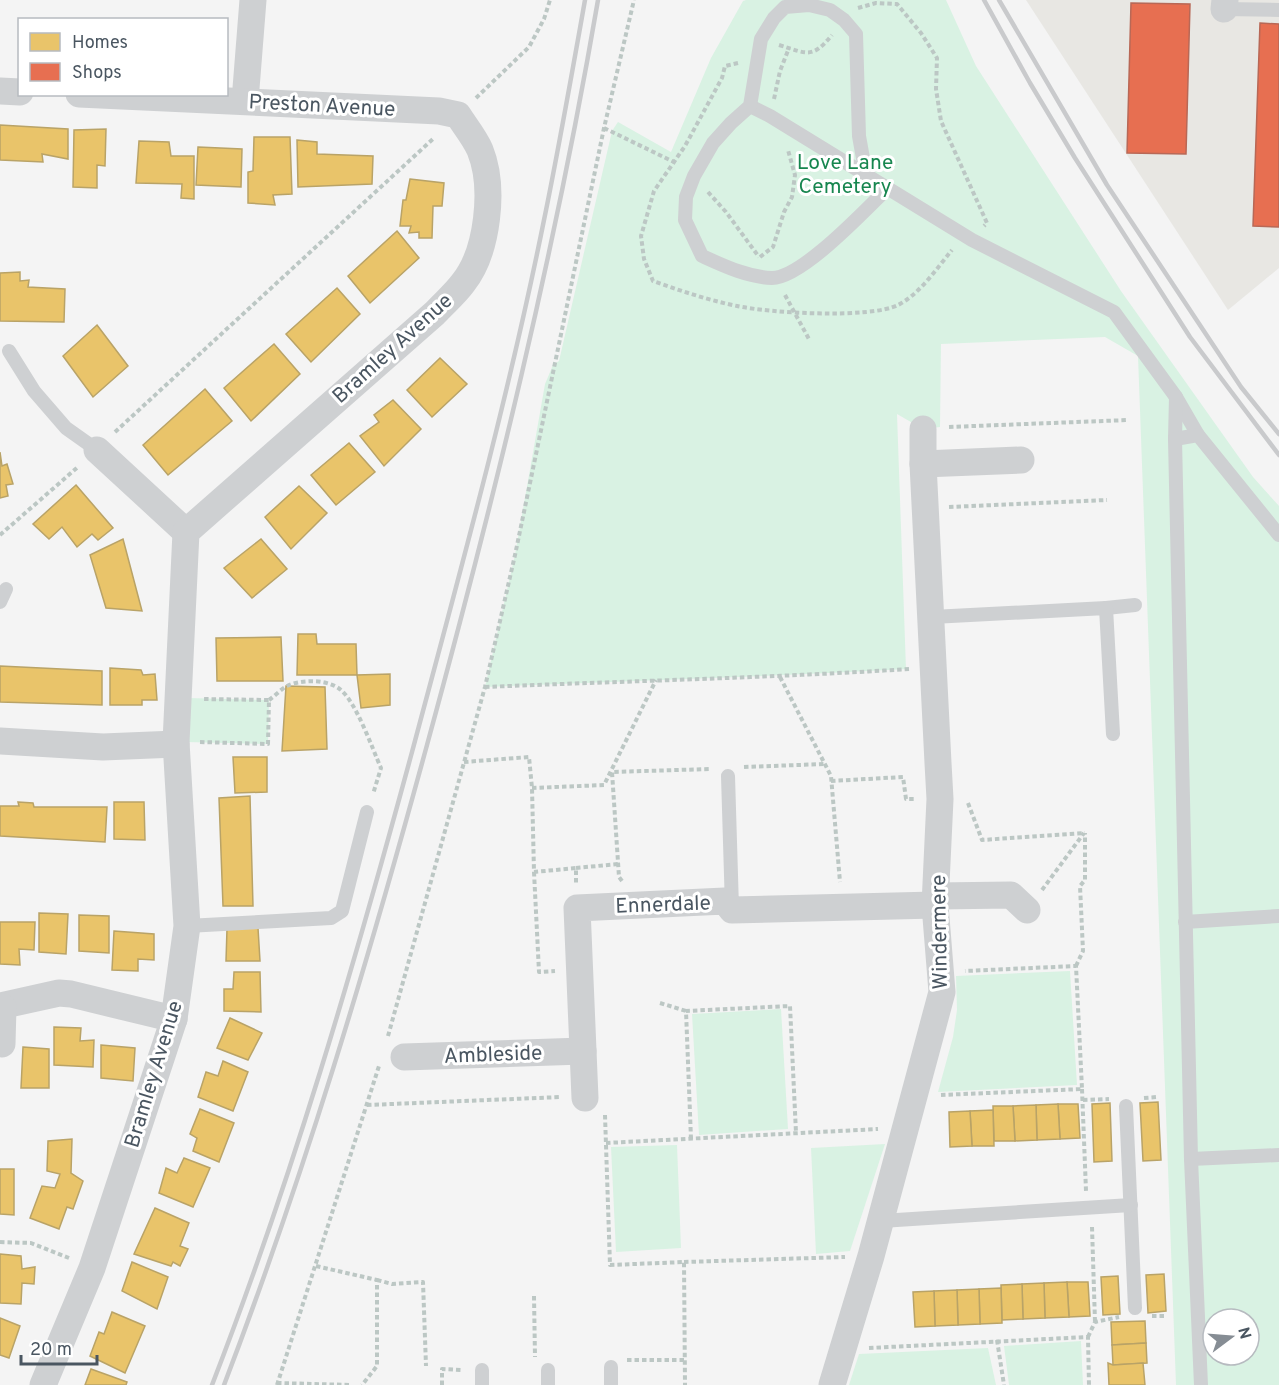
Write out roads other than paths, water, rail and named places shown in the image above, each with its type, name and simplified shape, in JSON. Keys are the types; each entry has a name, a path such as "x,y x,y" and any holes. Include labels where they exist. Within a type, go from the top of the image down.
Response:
{"street":[{"path":"245,101 253,0"},
{"path":"0,91 18,92"},
{"name":"Preston Avenue","path":"126,96 439,111 458,115"},
{"name":"Bramley Avenue","path":"43,1385 92,1268 174,1019 187,926 176,743 186,532 435,313 464,282 477,256 486,225 488,188 480,150 458,115"},
{"name":"Windermere","path":"832,1385 881,1221 942,992 935,900 952,798 933,668 923,429"},
{"path":"97,450 186,532"},
{"path":"923,464 1021,460"},
{"path":"0,741 103,747 176,743"},
{"name":"Ennerdale","path":"583,1051 577,908 725,901 732,910 842,906 1011,895 1028,910"},
{"path":"2,1044 1,1007 59,993 174,1019"},
{"path":"583,1051 584,1097"},
{"name":"Ambleside","path":"390,1054 583,1051"}],"lane":[{"path":"866,176 860,136 856,34 844,20 830,10 809,5 785,7 774,18 761,39 750,106 713,143 694,176 686,197 686,220 702,256 741,273 774,278 792,272 843,232 887,189"},
{"path":"1224,5 1279,10"},
{"path":"750,106 770,116 968,238 1114,312 1176,397 1198,435 1279,534"},
{"path":"9,351 27,381 66,428 97,450"},
{"path":"1176,397 1185,922 1191,1159 1201,1385"},
{"path":"1175,440 1198,435"},
{"path":"0,602 6,589"},
{"path":"932,617 1135,605"},
{"path":"1106,608 1113,734"},
{"path":"728,771 732,910"},
{"path":"187,926 331,918 342,911 367,812"},
{"path":"1185,922 1279,916"},
{"path":"1126,1106 1135,1308"},
{"path":"1191,1159 1279,1155"},
{"path":"881,1221 1131,1205"},
{"path":"611,1367 611,1385"},
{"path":"482,1370 482,1385"},
{"path":"548,1370 548,1385"}],"railway":[{"path":"212,1385 269,1229 320,1072 368,912 412,752 515,354 550,193 585,0"},
{"path":"224,1385 308,1148 382,907 427,745 522,375 563,188 598,0"},
{"path":"984,0 1075,158 1190,337 1279,455"},
{"path":"999,0 1107,185 1241,387 1279,434"}],"park label":[{"name":"Love Lane Cemetery","path":"845,174"}]}
